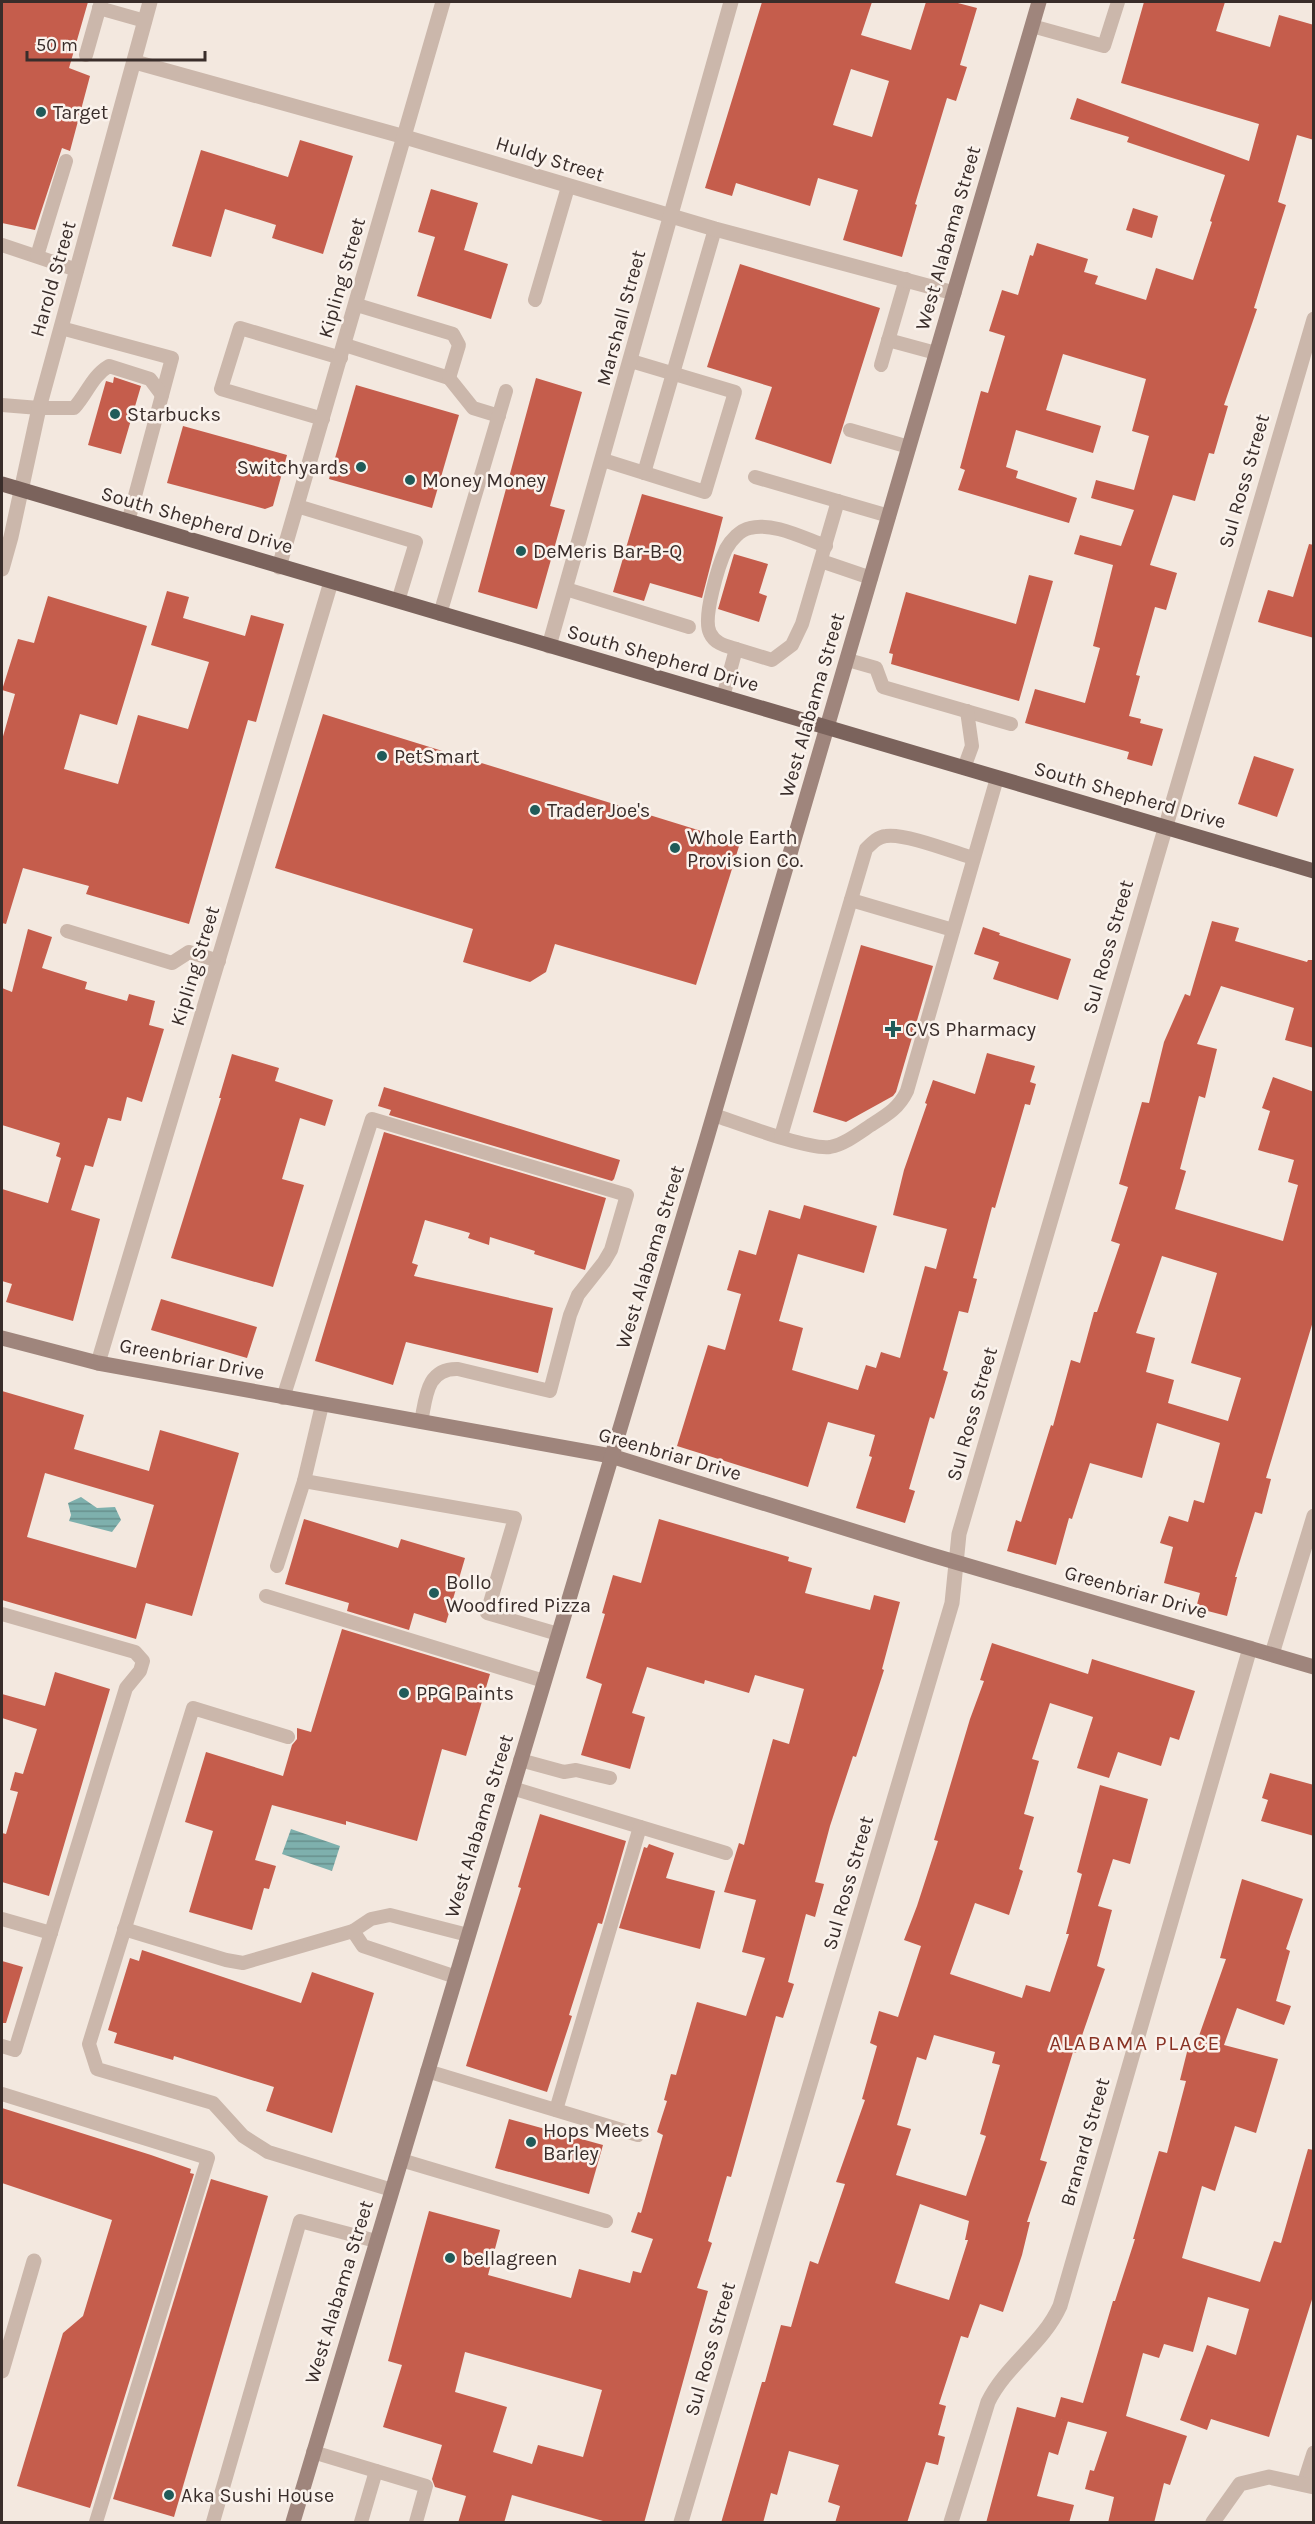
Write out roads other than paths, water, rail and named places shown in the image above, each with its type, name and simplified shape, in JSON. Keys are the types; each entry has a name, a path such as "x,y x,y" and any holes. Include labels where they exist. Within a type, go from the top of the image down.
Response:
{"main road":[{"name":"South Shepherd Drive","path":"2,484 1314,871"}],"street":[{"name":"Harold Street","path":"2,569 39,408 150,2"},
{"name":"Kipling Street","path":"279,567 357,305 443,2"},
{"name":"Marshall Street","path":"549,646 731,2"},
{"name":"West Alabama Street","path":"293,2523 714,1115 1039,2"},
{"name":"Huldy Street","path":"135,62 405,137 715,229 954,293"},
{"name":"Sul Ross Street","path":"681,2523 952,1604 959,1534 1314,319"},
{"name":"Kipling Street","path":"98,1363 331,582"},
{"name":"Greenbriar Drive","path":"2,1339 98,1363 611,1456 928,1554 1314,1666"},
{"path":"1272,1654 1314,1516"},
{"name":"Branard Street","path":"951,2523 995,2386 1052,2325 1060,2306 1250,1648"},
{"path":"2,2371 34,2261"},
{"path":"1213,2523 1240,2484 1269,2477 1309,2486 1314,2453"}],"lane":[{"path":"1032,26 1104,46 1118,2"},
{"path":"86,55 100,5 145,21"},
{"path":"37,256 66,161"},
{"path":"535,300 568,187"},
{"path":"644,473 715,229"},
{"path":"2,246 77,270"},
{"path":"881,365 906,279"},
{"path":"357,305 453,333 459,345 449,378"},
{"path":"61,328 172,358 128,522"},
{"path":"323,419 221,389 240,328 449,378 473,408 499,416"},
{"path":"888,340 936,353"},
{"path":"603,460 705,492 735,392 631,361"},
{"path":"2,405 74,408 98,373 109,366 150,379 162,395"},
{"path":"440,614 506,391"},
{"path":"850,430 909,447"},
{"path":"754,477 889,516"},
{"path":"826,546 766,527 748,528 735,536 726,549 710,603 707,622 709,633 717,643 772,660 792,645 802,624 826,546 838,501"},
{"path":"297,506 416,542 398,602"},
{"path":"821,561 871,578"},
{"path":"566,589 689,627"},
{"path":"723,697 736,649"},
{"path":"848,660 876,668 883,687 1011,724"},
{"path":"964,768 972,746 967,711"},
{"path":"714,1115 811,1145 830,1147 848,1140 891,1113 901,1103 907,1091 996,778"},
{"path":"781,1136 866,849 874,840 885,836 901,837 973,858"},
{"path":"851,900 953,930"},
{"path":"67,931 172,963 189,952 219,961"},
{"path":"283,1398 372,1119 627,1195 611,1250 578,1295 570,1314 549,1391 446,1368 437,1373 428,1388 421,1422"},
{"path":"277,1566 304,1481 322,1405"},
{"path":"304,1481 515,1518 487,1613 558,1634"},
{"path":"266,1596 544,1681"},
{"path":"2,1614 135,1652 143,1661 140,1671 126,1688 15,2050 2,2046"},
{"path":"288,1737 193,1708 89,2044 97,2069 213,2103 248,2140 268,2152 392,2190"},
{"path":"520,1760 564,1772 576,1770 610,1778"},
{"path":"513,1788 726,1853"},
{"path":"556,2110 640,1827"},
{"path":"124,1929 225,1960 243,1963 352,1931 371,1919 390,1915 468,1935"},
{"path":"2,1918 51,1934"},
{"path":"352,1931 363,1946 456,1977"},
{"path":"428,2071 638,2135"},
{"path":"2,2094 208,2158 96,2523"},
{"path":"401,2160 606,2221"},
{"path":"213,2523 300,2221 376,2241"},
{"path":"313,2452 426,2486 416,2523"},
{"path":"361,2523 376,2471"}],"water":[{"path":"81,1497 97,1508 115,1507 121,1520 112,1532 69,1521 71,1515 68,1503"},
{"path":"291,1829 340,1846 332,1871 282,1854"}],"place":[{"name":"Target","path":"41,112"},
{"name":"Starbucks","path":"115,414"},
{"name":"Switchyards","path":"361,467"},
{"name":"Money Money","path":"410,480"},
{"name":"DeMeris Bar-B-Q","path":"521,551"},
{"name":"PetSmart","path":"382,756"},
{"name":"Trader Joe's","path":"535,810"},
{"name":"Whole Earth Provision Co.","path":"675,848"},
{"name":"CVS Pharmacy","path":"893,1029"},
{"name":"Bollo Woodfired Pizza","path":"434,1593"},
{"name":"PPG Paints","path":"404,1693"},
{"name":"Hops Meets Barley","path":"531,2142"},
{"name":"bellagreen","path":"450,2258"},
{"name":"Aka Sushi House","path":"169,2495"}],"district":[{"name":"ALABAMA PLACE","path":"1135,2043"}]}
